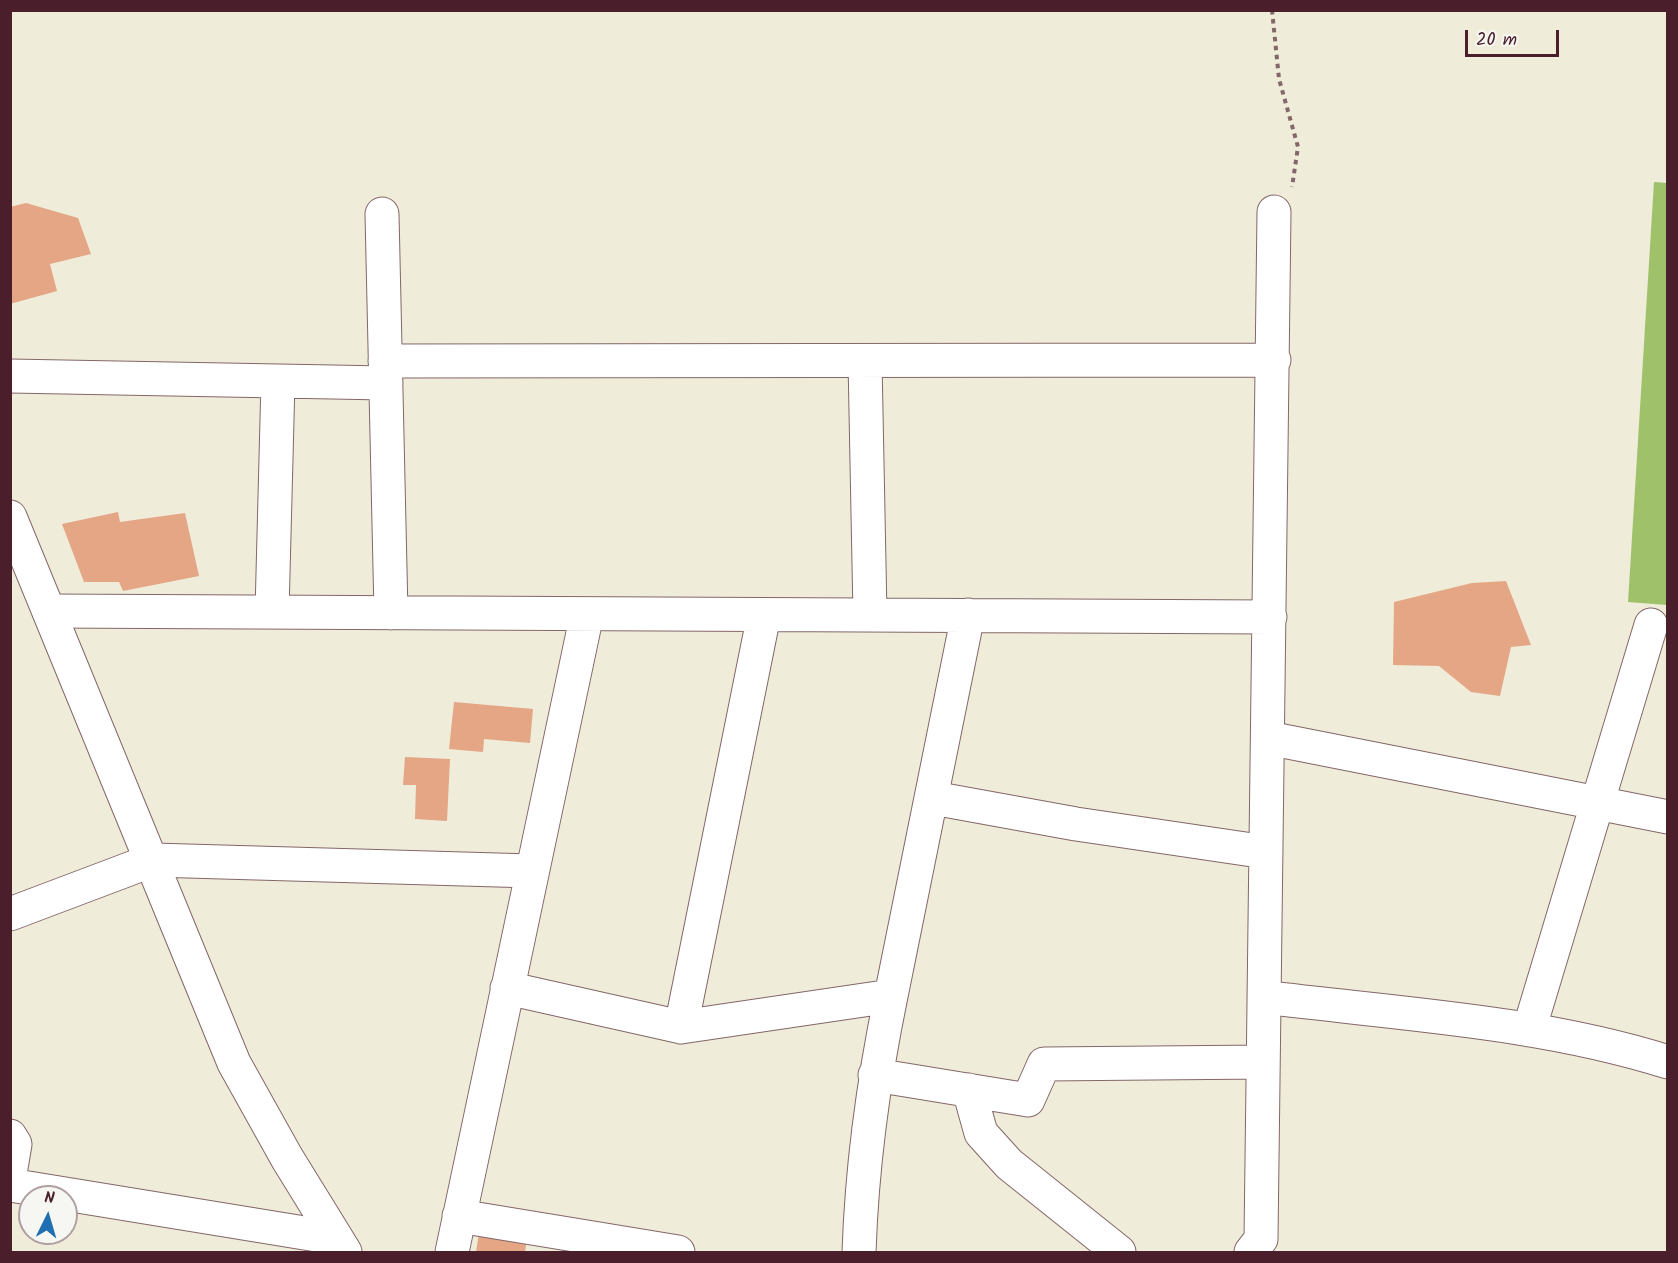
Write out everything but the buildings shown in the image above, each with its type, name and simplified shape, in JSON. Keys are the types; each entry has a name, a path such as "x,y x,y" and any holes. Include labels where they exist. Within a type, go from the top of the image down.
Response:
{"street":[{"path":"1251,1252 1261,1239 1274,360 1274,212"},
{"path":"382,214 391,613"},
{"path":"10,376 278,381 386,372 865,361 1274,360"},
{"path":"865,361 870,615"},
{"path":"272,612 278,381"},
{"path":"10,517 153,860 234,1063 340,1245"},
{"path":"49,611 1270,617"},
{"path":"452,1252 587,614"},
{"path":"681,1027 764,615"},
{"path":"859,1252 861,1178 875,1075 933,798 968,615"},
{"path":"1529,1030 1651,625"},
{"path":"1268,738 1668,817"},
{"path":"933,798 1076,824 1266,852"},
{"path":"10,914 153,860 532,871"},
{"path":"507,988 681,1027 891,996"},
{"path":"1264,997 1529,1030 1633,1051 1668,1062"},
{"path":"875,1075 1028,1100 1044,1064 1263,1062"},
{"path":"969,1090 981,1133 1009,1164 1119,1252"},
{"path":"10,1136 15,1144 10,1174"},
{"path":"10,1185 340,1245"},
{"path":"459,1216 678,1252"}],"path":[{"path":"1272,10 1280,79 1298,147 1292,188 1274,212"}],"green space":[{"path":"1654,182 1668,183 1667,605 1628,602"}]}
